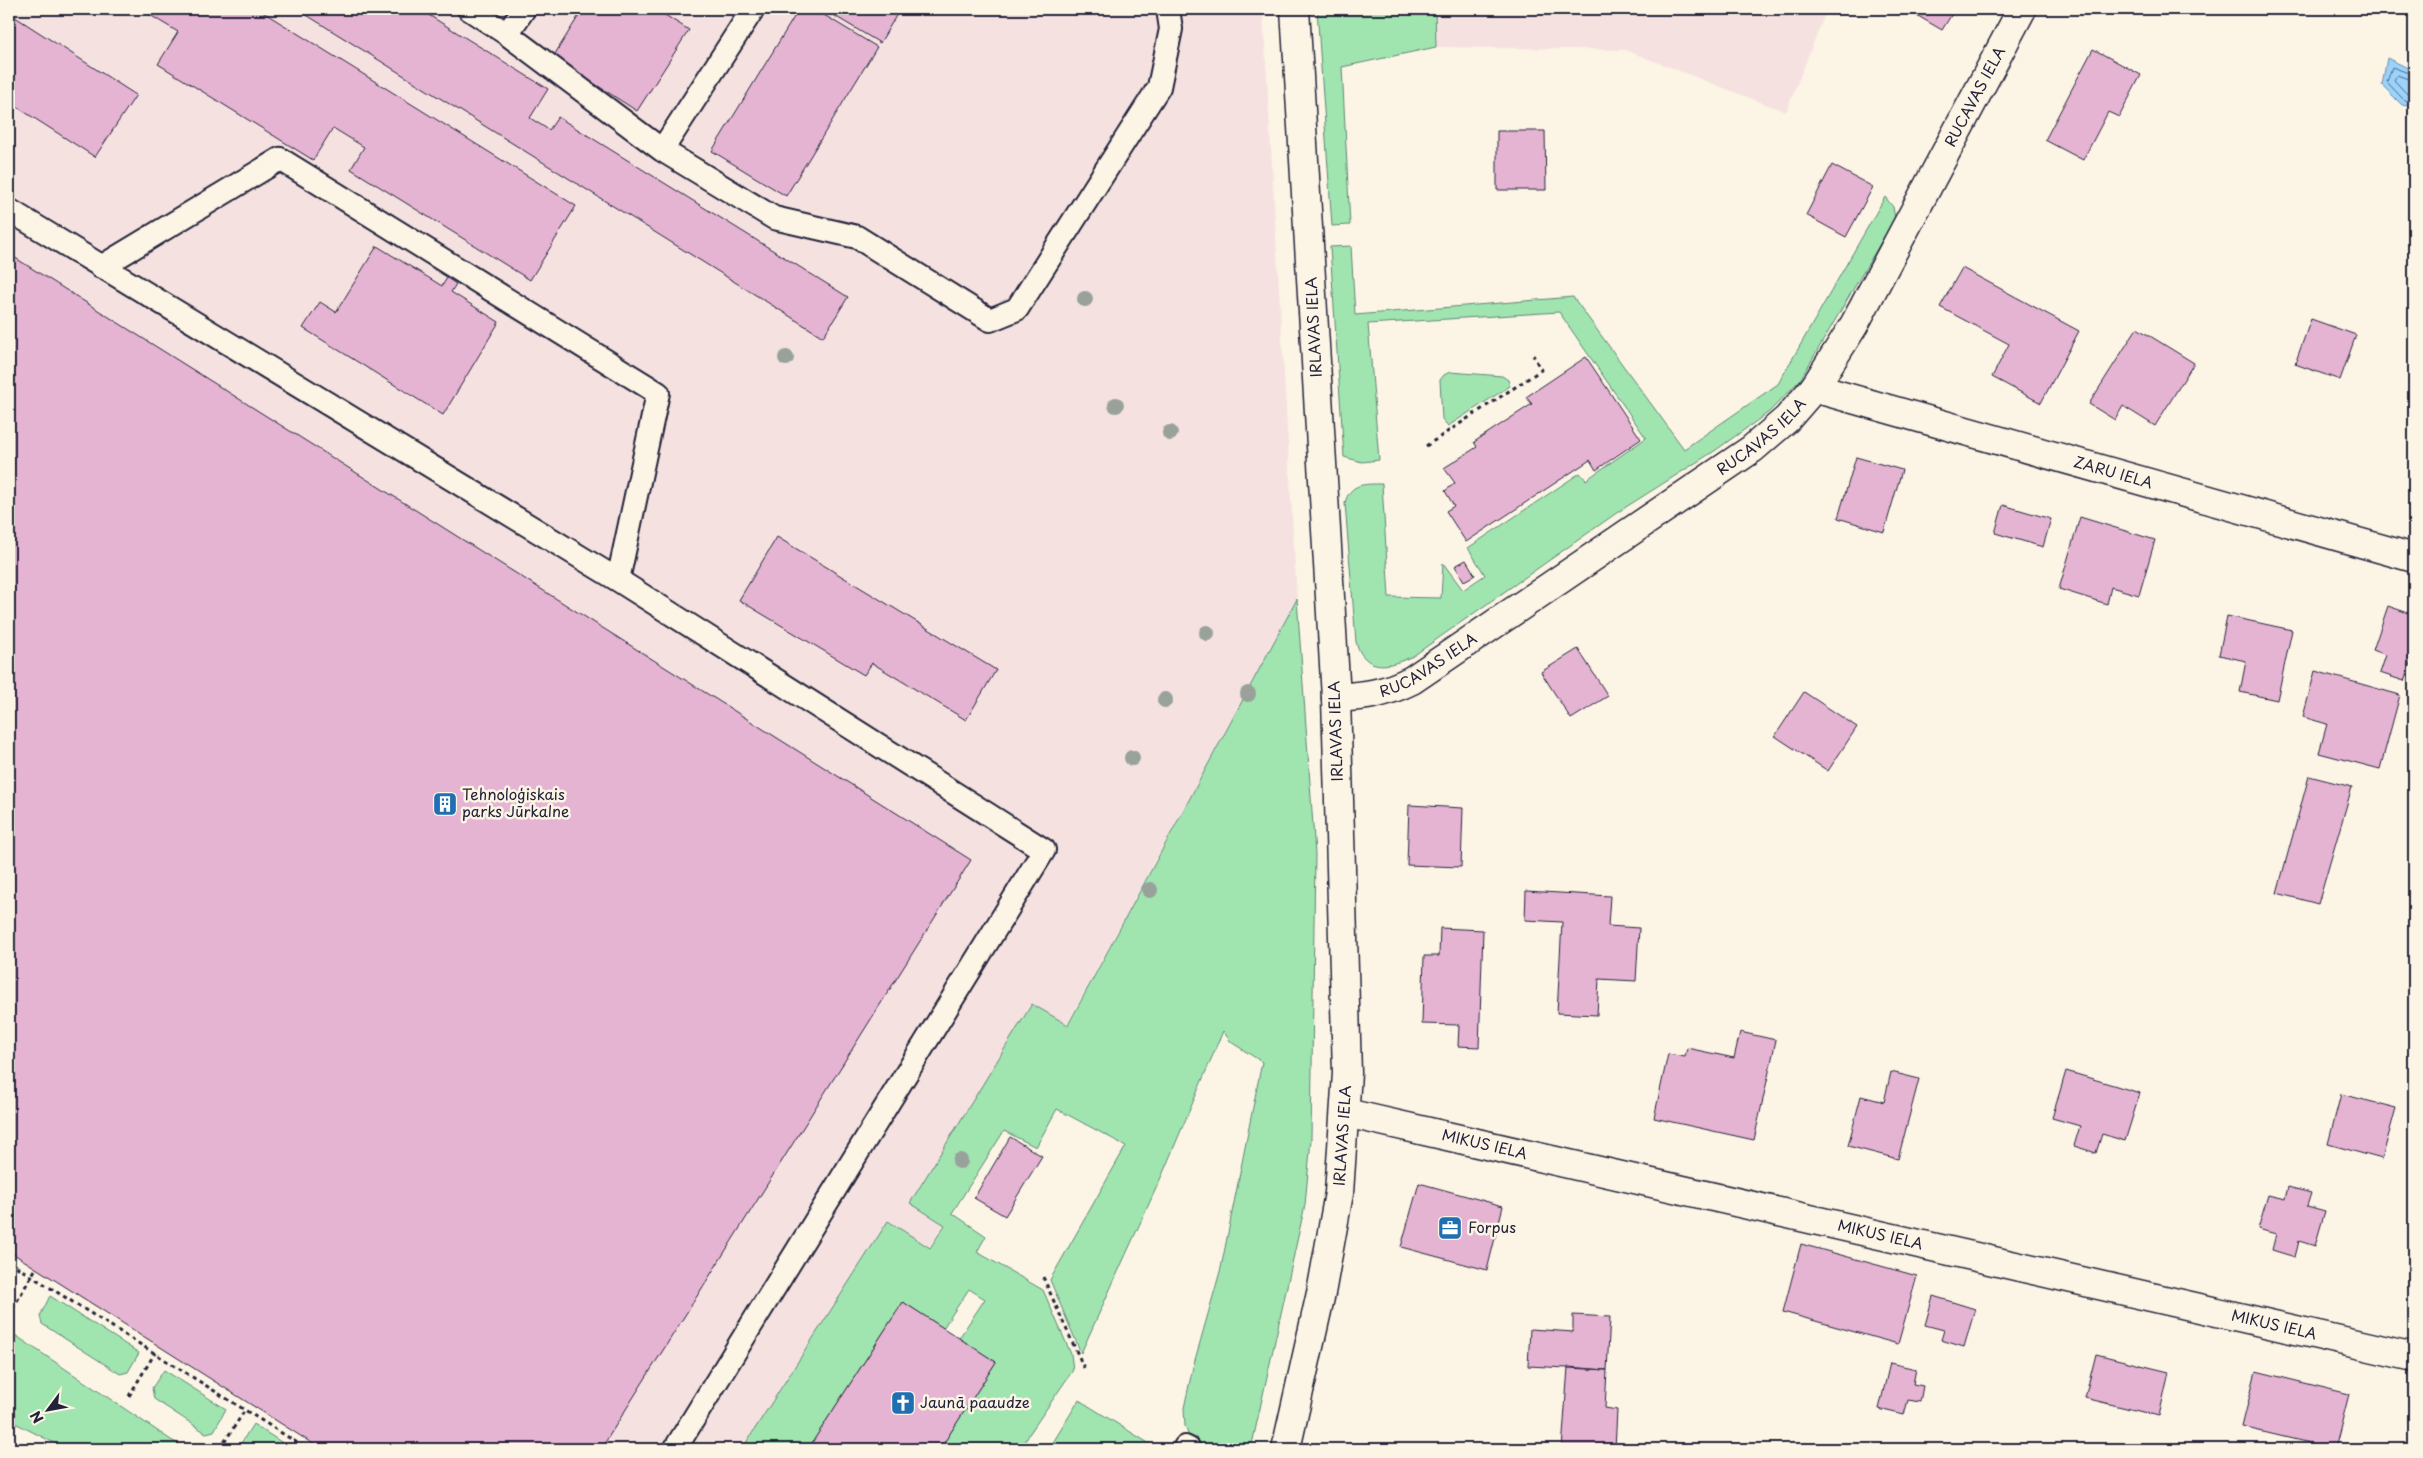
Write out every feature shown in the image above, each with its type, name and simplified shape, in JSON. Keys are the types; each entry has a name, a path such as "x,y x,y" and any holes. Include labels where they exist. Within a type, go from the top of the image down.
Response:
{"street":[{"name":"IRLAVAS IELA","path":"1286,1449 1321,1292 1339,1193 1346,1113 1347,1073 1336,698 1295,9"},
{"name":"RUCAVAS IELA","path":"1336,698 1372,696 1412,680 1752,449 1786,419 1814,388 1854,325 2022,9"},
{"name":"ZARU IELA","path":"1814,388 2414,558"},
{"name":"MIKUS IELA","path":"1346,1113 2414,1357"}],"lane":[{"path":"469,9 507,34 662,150 774,218 857,237 990,320 1017,309 1159,87 1171,30 1168,9"},
{"path":"507,34 524,9"},
{"path":"662,150 752,9"},
{"path":"101,267 280,159 658,394 618,580"},
{"path":"9,210 618,580 1044,850 675,1449"}],"path":[{"path":"1426,446 1541,370 1533,355"},
{"path":"9,1262 306,1449"},
{"path":"9,1315 36,1268"},
{"path":"1043,1277 1084,1368"},
{"path":"129,1396 154,1353"},
{"path":"220,1449 245,1410"}],"shaded area":[{"path":"9,9 1263,9 1297,599 1039,1076 929,1248 888,1221 742,1449 601,1449 971,860 9,254"},
{"path":"1435,9 1827,9 1786,112 1625,50 1436,47"}],"green space":[{"path":"1317,9 1435,9 1436,47 1342,67 1350,225 1332,226"},
{"path":"1885,197 1893,207 1895,218 1800,380 1769,412 1716,450 1618,512 1413,656 1387,665 1379,665 1365,659 1356,642 1345,503 1347,496 1354,488 1364,485 1382,484 1389,597 1441,598 1443,563 1463,590 1485,575 1468,548 1580,473 1586,480 1646,438 1559,312 1368,324 1379,460 1362,462 1344,457 1330,247 1351,246 1355,315 1573,297 1684,449 1778,384"},
{"path":"1450,372 1502,376 1508,380 1510,386 1448,426 1442,419 1440,380"},
{"path":"1297,599 1315,854 1311,1139 1305,1205 1251,1449 1205,1449 1191,1442 1185,1426 1184,1408 1193,1367 1221,1268 1262,1062 1231,1042 1223,1031 1163,1173 1081,1353 1050,1280 1126,1146 1057,1109 1036,1147 1004,1131 952,1213 986,1236 977,1252 1043,1290 1071,1354 1073,1370 1019,1449 940,1449 996,1362 959,1338 985,1299 969,1289 943,1328 903,1302 808,1449 742,1449 888,1221 930,1248 945,1225 910,1203 1032,1004 1068,1025"},
{"path":"50,1296 139,1353 128,1372 120,1374 42,1324 40,1316"},
{"path":"9,1331 171,1440 188,1449 66,1449 9,1420"},
{"path":"164,1370 226,1409 214,1431 206,1433 154,1399 152,1388"},
{"path":"1079,1400 1158,1449 1049,1449"},
{"path":"253,1424 292,1449 242,1449 240,1445"}],"water":[{"path":"2387,58 2414,71 2414,107 2402,105 2382,85"}],"building":[{"path":"140,9 258,9 576,206 530,280 351,169 364,147 333,128 313,160 158,64 178,32"},
{"path":"297,9 419,9 548,89 530,118 549,130 558,117 848,297 823,337"},
{"path":"583,9 670,9 665,15 689,30 637,111 553,57"},
{"path":"799,9 814,9 877,47 786,196 712,151"},
{"path":"823,9 900,9 880,43"},
{"path":"1906,9 1955,9 1942,30"},
{"path":"9,13 136,95 95,157 9,102"},
{"path":"2093,49 2141,75 2119,117 2108,112 2083,160 2045,140"},
{"path":"1497,131 1545,131 1546,190 1497,190"},
{"path":"1832,165 1873,187 1846,237 1806,215"},
{"path":"377,246 442,286 447,278 456,284 451,292 499,322 443,415 303,328 320,302 336,312"},
{"name":"Tehnoloģiskais parks Jūrkalne","path":"9,254 971,860 601,1449 321,1449 9,1251"},
{"path":"1962,268 2079,331 2041,403 1992,377 2009,344 1940,307"},
{"path":"2311,319 2356,335 2340,380 2295,364"},
{"path":"2137,328 2194,363 2155,426 2123,406 2115,420 2089,404"},
{"path":"1586,357 1641,439 1596,470 1590,460 1466,542 1446,511 1454,506 1445,491 1455,483 1444,468 1477,447 1474,442 1532,404 1526,397"},
{"path":"1856,457 1902,470 1884,532 1838,518"},
{"path":"2003,505 2051,519 2043,547 1995,533"},
{"path":"2080,517 2155,540 2139,595 2111,587 2107,604 2059,589"},
{"path":"777,537 996,670 966,720 872,663 864,675 739,600"},
{"path":"1466,560 1475,575 1464,581 1455,566"},
{"path":"2388,606 2414,615 2414,658 2412,657 2404,681 2380,673 2386,655 2373,650"},
{"path":"2227,616 2292,630 2277,700 2240,692 2246,661 2219,655"},
{"path":"1578,649 1608,696 1571,719 1541,672"},
{"path":"2315,671 2400,695 2380,769 2319,753 2327,724 2303,717"},
{"path":"1804,692 1857,727 1828,771 1775,736"},
{"path":"2309,776 2352,787 2318,904 2277,893"},
{"path":"1409,805 1463,808 1461,867 1407,865"},
{"path":"1526,891 1610,896 1608,926 1639,928 1636,981 1599,979 1597,1015 1557,1013 1562,922 1525,920"},
{"path":"1440,928 1483,930 1479,1047 1458,1046 1459,1025 1422,1024 1424,956 1439,956"},
{"path":"1740,1032 1776,1040 1754,1140 1654,1118 1668,1054 1685,1057 1687,1048 1734,1058"},
{"path":"2066,1071 2140,1093 2125,1141 2102,1134 2096,1153 2074,1146 2080,1126 2052,1118"},
{"path":"1891,1072 1919,1079 1898,1159 1848,1146 1861,1096 1884,1102"},
{"path":"2341,1094 2396,1108 2382,1159 2328,1144"},
{"path":"1010,1137 1042,1156 1005,1216 974,1198"},
{"path":"1419,1183 1503,1206 1487,1270 1401,1247"},
{"path":"2288,1187 2311,1193 2307,1206 2325,1211 2315,1246 2299,1241 2295,1257 2272,1250 2276,1234 2258,1229 2268,1195 2285,1199"},
{"path":"1801,1244 1917,1276 1898,1344 1783,1312"},
{"path":"1933,1296 1975,1309 1964,1347 1941,1340 1944,1330 1925,1325"},
{"name":"Jaunā paaudze","path":"903,1302 996,1362 940,1449 808,1449"},
{"path":"1573,1315 1610,1317 1607,1370 1528,1366 1530,1329 1573,1332"},
{"path":"2096,1354 2169,1372 2159,1416 2085,1398"},
{"path":"1890,1363 1916,1369 1913,1384 1923,1386 1920,1402 1908,1400 1904,1415 1879,1409"},
{"path":"1568,1367 1607,1370 1605,1408 1617,1410 1615,1449 1562,1449"},
{"path":"2256,1371 2349,1394 2335,1449 2242,1427"}],"place":[{"name":"Tehnoloģiskais parks Jūrkalne","path":"445,804"},
{"name":"Forpus","path":"1450,1228"},
{"name":"Jaunā paaudze","path":"903,1403"}]}
